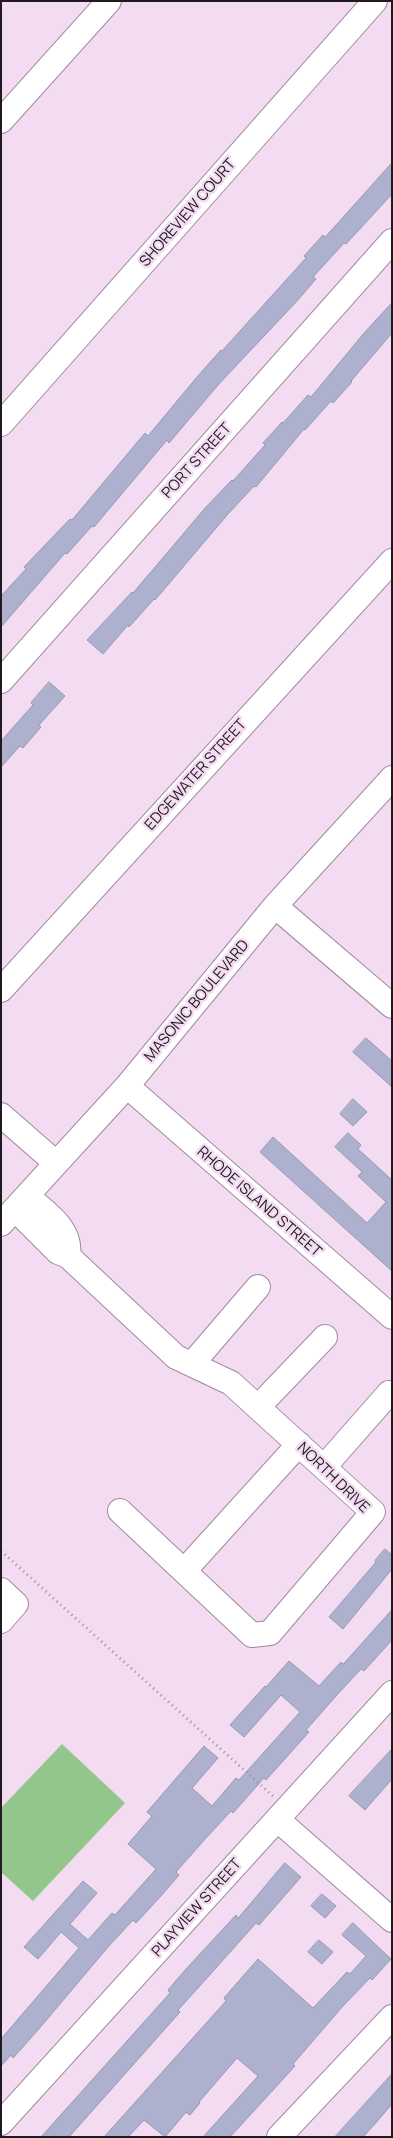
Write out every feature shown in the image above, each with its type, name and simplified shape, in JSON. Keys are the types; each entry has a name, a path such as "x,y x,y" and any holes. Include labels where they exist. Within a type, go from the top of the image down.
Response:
{"street":[{"path":"1,121 109,1"},
{"name":"SHOREVIEW COURT","path":"1,424 375,1"},
{"name":"PORT STREET","path":"1,681 392,241"},
{"name":"EDGEWATER STREET","path":"1,990 392,561"},
{"name":"MASONIC BOULEVARD","path":"14,1210 126,1086 275,906 392,778"},
{"path":"275,906 392,1006"},
{"name":"RHODE ISLAND STREET","path":"126,1086 392,1317"},
{"path":"1,1115 56,1163"},
{"name":"NORTH DRIVE","path":"14,1210 58,1252 68,1256 176,1357 231,1383 324,1467 381,1510"},
{"path":"192,1364 258,1287"},
{"path":"258,1407 325,1337"},
{"path":"324,1467 389,1393"},
{"path":"184,1571 299,1444"},
{"name":"NORTH DRIVE","path":"120,1511 252,1635 270,1633 373,1512 381,1510"},
{"path":"1,1590 16,1604 1,1621"},
{"name":"PLAYVIEW STREET","path":"1,2123 392,1693"},
{"path":"283,1814 392,1920"},
{"path":"279,2137 392,2017"}],"path":[{"path":"1,1551 283,1814"}],"green space":[{"path":"62,1744 125,1803 33,1901 1,1872 1,1808"}],"building":[{"path":"392,163 392,194 313,277 316,279 297,301 218,385 169,443 167,440 94,527 92,526 67,554 65,553 1,627 1,596 26,569 24,567 70,519 72,520 145,433 148,436 197,377 306,258 304,256 323,235 325,237"},
{"path":"392,303 392,333 352,382 333,403 331,401 304,429 256,487 254,486 228,514 155,600 129,627 128,625 103,654 87,640 133,593 206,507 233,481 265,445 263,443 282,422 308,395 311,397 365,332"},
{"path":"49,682 65,696 39,725 41,727 23,748 20,746 1,767 1,741 33,705 31,703"},
{"path":"366,1038 392,1061 392,1087 353,1052"},
{"path":"353,1099 367,1112 353,1126 340,1114"},
{"path":"348,1133 361,1145 358,1149 392,1180 392,1271 260,1152 273,1137 367,1223 386,1202 358,1176 362,1172 335,1147"},
{"path":"385,1549 392,1555 392,1569 343,1629 329,1617"},
{"path":"392,1610 392,1640 364,1671 361,1669 336,1696 306,1730 309,1732 266,1780 264,1778 233,1813 231,1811 206,1838 176,1872 179,1875 161,1896 136,1923 133,1920 108,1947 13,2058 11,2055 1,2066 1,2039 79,1948 61,1932 38,1959 24,1947 83,1881 97,1893 70,1924 88,1940 112,1913 115,1915 156,1869 128,1844 152,1816 147,1812 204,1746 218,1758 192,1788 212,1806 236,1778 239,1780 300,1712 281,1695 244,1737 230,1725 265,1686 289,1661 319,1686 341,1662 343,1664"},
{"path":"392,1749 392,1779 365,1810 349,1796"},
{"path":"285,1863 301,1877 259,1925 256,1923 178,2010 180,2012 69,2137 41,2137 170,1993 168,1990 186,1969 236,1915 238,1918"},
{"path":"322,1894 336,1906 325,1918 311,1906"},
{"path":"353,1923 391,1959 372,1980 370,1978 343,2006 293,2064 295,2066 230,2137 203,2137 258,2076 237,2058 190,2115 186,2112 165,2137 144,2120 128,2137 104,2137 226,2001 224,1998 258,1959 313,2008 347,1972 350,1974 366,1956 342,1935"},
{"path":"319,1940 333,1952 322,1964 308,1952"},
{"path":"392,2074 392,2104 374,2125 363,2137 335,2137"}]}
